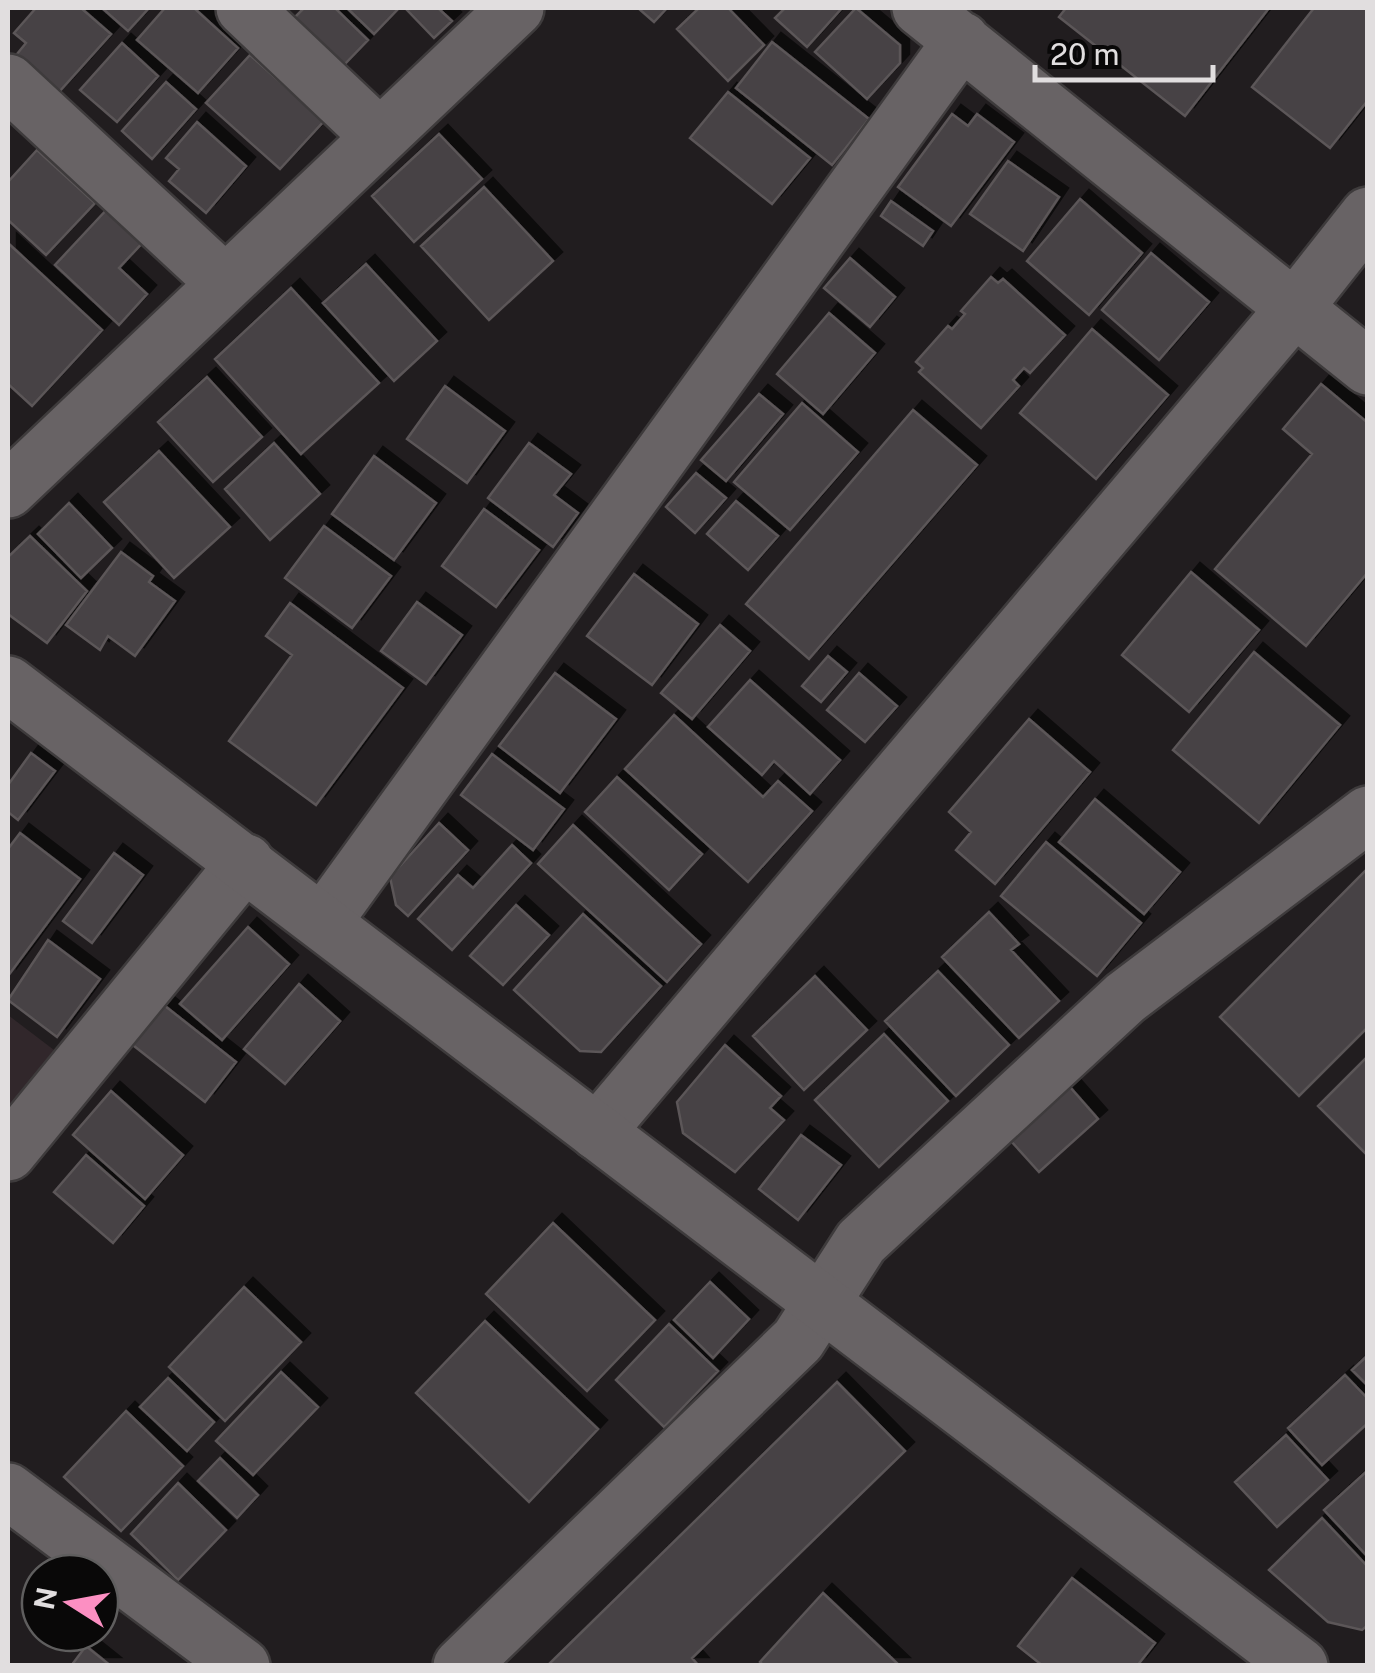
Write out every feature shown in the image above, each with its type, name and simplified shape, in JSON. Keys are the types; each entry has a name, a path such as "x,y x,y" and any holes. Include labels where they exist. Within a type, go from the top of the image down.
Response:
{"street":[{"path":"244,8 380,137"},
{"path":"8,490 516,8"},
{"path":"920,8 1368,367"},
{"path":"324,922 962,40"},
{"path":"8,82 226,284"},
{"path":"597,1132 1293,310 1368,215"},
{"path":"8,684 1300,1666"},
{"path":"461,1666 798,1340 862,1242 1124,998 1368,814"},
{"path":"8,1153 246,862"},
{"path":"8,1491 242,1666"}],"shaded area":[{"path":"8,1015 54,1050 8,1108"}],"building":[{"path":"36,8 81,8 111,34 59,92 17,54 26,43 14,33"},
{"path":"102,8 149,8 128,31"},
{"path":"165,8 194,8 238,48 198,93 137,40"},
{"path":"304,8 335,8 368,40 341,68 292,20"},
{"path":"347,8 399,8 374,34"},
{"path":"438,8 452,21 434,38 406,9"},
{"path":"638,8 667,8 654,22"},
{"path":"699,8 728,8 764,45 728,81 677,29"},
{"path":"785,8 842,8 807,47 775,18"},
{"path":"856,8 900,45 900,63 867,99 815,52"},
{"path":"1066,8 1269,8 1185,116 1059,17"},
{"path":"1314,8 1368,8 1368,100 1330,148 1252,87"},
{"path":"772,42 869,119 832,165 736,88"},
{"path":"122,43 158,76 117,122 80,90"},
{"path":"250,55 324,121 280,169 206,103"},
{"path":"166,82 196,109 152,159 122,131"},
{"path":"728,92 810,158 772,204 690,138"},
{"path":"952,114 968,126 977,114 1014,142 951,226 898,187"},
{"path":"197,122 246,166 206,213 169,181 179,169 166,158"},
{"path":"439,134 482,179 414,242 372,196"},
{"path":"37,150 95,203 46,255 8,220 8,182"},
{"path":"1008,161 1059,197 1023,251 970,214"},
{"path":"484,187 553,261 489,320 421,246"},
{"path":"1080,199 1142,253 1089,315 1027,261"},
{"path":"891,201 933,231 923,246 881,216"},
{"path":"111,205 147,238 119,268 147,294 119,325 55,265"},
{"path":"8,243 102,330 32,406 8,384"},
{"path":"1151,253 1209,302 1159,360 1102,310"},
{"path":"850,258 895,297 870,327 824,288"},
{"path":"366,264 437,341 394,381 323,303"},
{"path":"991,277 998,283 1003,279 1065,335 1030,373 1024,368 1013,380 1019,386 981,428 919,372 923,368 916,362 948,326 952,329 965,314 961,311"},
{"path":"291,288 379,383 301,454 215,359"},
{"path":"829,313 875,353 823,414 777,374"},
{"path":"1092,329 1168,395 1096,479 1020,413"},
{"path":"207,377 262,437 213,482 158,422"},
{"path":"1321,384 1368,423 1368,572 1306,646 1215,569 1312,454 1283,429"},
{"path":"445,386 505,431 467,483 407,439"},
{"path":"759,394 783,414 726,481 701,460"},
{"path":"802,403 858,452 790,530 734,482"},
{"path":"913,410 977,465 809,659 746,604"},
{"path":"274,443 320,494 270,540 225,489"},
{"path":"529,443 571,474 554,495 578,513 553,547 488,498"},
{"path":"159,451 230,527 174,578 104,502"},
{"path":"374,456 436,503 394,560 332,514"},
{"path":"696,473 726,498 695,533 666,507"},
{"path":"736,501 778,536 748,570 707,534"},
{"path":"69,503 112,548 81,578 38,534"},
{"path":"484,509 539,550 496,607 442,566"},
{"path":"324,526 391,576 352,628 285,578"},
{"path":"30,536 87,591 47,643 8,614 8,557"},
{"path":"121,552 153,576 149,582 175,601 135,656 108,636 100,650 66,625"},
{"path":"1191,572 1259,630 1189,712 1122,655"},
{"path":"634,574 698,624 652,685 587,636"},
{"path":"417,602 462,635 426,684 381,651"},
{"path":"290,603 403,688 316,805 229,741 292,655 266,636"},
{"path":"720,625 750,651 692,719 661,693"},
{"path":"1254,652 1340,725 1259,823 1173,750"},
{"path":"828,656 847,672 821,702 802,686"},
{"path":"555,673 616,719 560,793 499,746"},
{"path":"859,673 897,706 865,742 827,710"},
{"path":"750,680 840,760 810,794 774,761 762,775 708,727"},
{"path":"674,715 763,797 778,781 812,811 748,882 625,769"},
{"path":"1029,719 1090,772 995,884 956,850 971,832 949,812"},
{"path":"31,753 55,771 18,820 8,812 8,785"},
{"path":"492,754 564,809 533,850 461,795"},
{"path":"617,777 702,854 669,890 585,812"},
{"path":"1095,799 1180,872 1144,914 1059,842"},
{"path":"439,823 468,850 408,916 396,905 390,877"},
{"path":"573,825 701,944 667,982 538,864"},
{"path":"20,833 80,879 8,976 8,849"},
{"path":"1046,842 1141,923 1097,976 1001,896"},
{"path":"512,845 531,863 452,950 418,919 458,875 473,888"},
{"path":"114,853 143,875 92,943 63,921"},
{"path":"1368,868 1368,1027 1299,1096 1220,1017"},
{"path":"516,905 549,935 503,985 470,956"},
{"path":"989,912 1019,944 1011,950 1059,1001 1019,1038 942,957"},
{"path":"583,914 661,986 601,1052 580,1051 514,990"},
{"path":"248,927 289,964 222,1040 180,1004"},
{"path":"48,940 100,979 57,1037 8,1000"},
{"path":"938,971 1009,1045 956,1096 885,1021"},
{"path":"815,976 867,1030 804,1090 753,1036"},
{"path":"299,984 340,1021 285,1084 244,1049"},
{"path":"160,1002 236,1062 205,1102 129,1042"},
{"path":"884,1034 948,1101 879,1167 815,1100"},
{"path":"725,1045 781,1096 770,1108 784,1120 735,1172 683,1133 677,1102"},
{"path":"1368,1056 1368,1156 1318,1106"},
{"path":"1070,1087 1098,1119 1039,1172 1011,1141"},
{"path":"111,1091 183,1155 145,1199 73,1135"},
{"path":"801,1135 841,1165 798,1220 759,1189"},
{"path":"86,1155 144,1206 113,1243 54,1192"},
{"path":"553,1223 655,1320 587,1391 486,1294"},
{"path":"710,1282 749,1319 713,1358 674,1320"},
{"path":"244,1287 301,1342 225,1421 169,1367"},
{"path":"485,1321 598,1429 529,1502 416,1393"},
{"path":"669,1324 718,1371 664,1427 616,1380"},
{"path":"1368,1355 1368,1386 1352,1370"},
{"path":"281,1372 318,1407 253,1475 216,1441"},
{"path":"1345,1375 1368,1399 1368,1423 1322,1465 1288,1428"},
{"path":"168,1378 214,1422 187,1451 140,1407"},
{"path":"837,1382 905,1451 692,1658 699,1666 547,1666"},
{"path":"126,1411 183,1466 121,1531 64,1477"},
{"path":"1286,1435 1328,1480 1277,1527 1235,1482"},
{"path":"220,1458 258,1495 237,1518 198,1481"},
{"path":"1368,1470 1368,1557 1324,1510"},
{"path":"178,1483 226,1530 178,1580 131,1534"},
{"path":"1322,1518 1368,1567 1368,1625 1362,1630 1328,1622 1269,1570"},
{"path":"1072,1578 1155,1643 1137,1666 1043,1666 1018,1646"},
{"path":"823,1593 900,1666 764,1666 760,1662"},
{"path":"81,1653 95,1653 111,1666 71,1666"}]}
